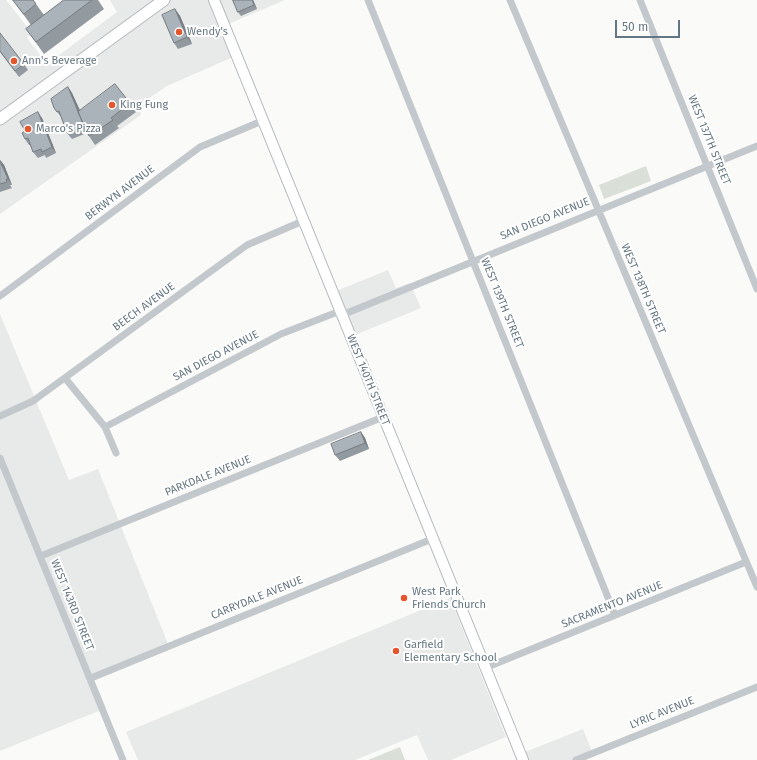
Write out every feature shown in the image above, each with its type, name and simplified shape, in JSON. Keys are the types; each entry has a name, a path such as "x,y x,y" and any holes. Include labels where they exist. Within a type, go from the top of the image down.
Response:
{"main road":[{"path":"0,119 164,0"}],"street":[{"name":"WEST 140TH STREET","path":"214,0 523,760"},
{"name":"WEST 139TH STREET","path":"368,0 615,615"},
{"name":"WEST 138TH STREET","path":"510,0 757,587"},
{"name":"WEST 137TH STREET","path":"640,0 757,288"},
{"name":"BERWYN AVENUE","path":"0,296 200,147 262,121"},
{"name":"SAN DIEGO AVENUE","path":"106,427 281,334 341,313 473,261 757,146"},
{"name":"BEECH AVENUE","path":"0,416 33,401 247,245 303,221"},
{"path":"65,378 106,427 116,453"},
{"name":"PARKDALE AVENUE","path":"41,556 383,417"},
{"name":"WEST 143RD STREET","path":"0,458 91,678 123,760"},
{"name":"CARRYDALE AVENUE","path":"91,678 432,538"},
{"name":"SACRAMENTO AVENUE","path":"486,668 746,562"},
{"name":"LYRIC AVENUE","path":"576,760 757,687"}],"shaded area":[{"path":"0,0 6,0 32,33 27,38 47,64 117,12 110,0 285,0 228,24 240,54 167,86 139,105 141,115 0,214"},
{"path":"646,166 651,181 604,199 599,185"},
{"path":"388,270 396,288 410,283 421,308 355,335 336,291"},
{"path":"0,314 69,480 98,469 168,644 92,675 106,708 0,751"},
{"name":"Garfield Elementary School","path":"450,598 506,737 451,760 428,760 417,735 355,760 138,760 126,732"},
{"path":"583,729 594,756 583,760 516,760 515,756"},
{"path":"400,747 405,760 368,760"}],"building":[{"path":"13,0 33,0 36,4 24,14"},
{"path":"64,0 92,0 36,42 26,29"},
{"path":"233,0 252,0 254,5 238,12"},
{"name":"Wendy's","path":"175,9 187,37 174,43 162,15"},
{"name":"Ann's Beverage","path":"0,33 24,64 15,71 0,51"},
{"path":"115,84 130,103 111,118 113,120 89,136 78,112"},
{"path":"68,87 84,126 67,133 59,111 57,112 54,108 51,99"},
{"path":"38,112 52,147 42,152 41,149 33,152 28,138 25,139 22,133 25,131 20,122"},
{"path":"0,161 8,179 6,179 7,182 0,184"},
{"path":"361,432 365,443 335,455 331,444"}],"place":[{"name":"Wendy's","path":"179,32"},
{"name":"Ann's Beverage","path":"14,61"},
{"name":"King Fung","path":"112,105"},
{"name":"Marco's Pizza","path":"28,129"},
{"name":"West Park Friends Church","path":"404,598"},
{"name":"Garfield Elementary School","path":"396,651"}]}
